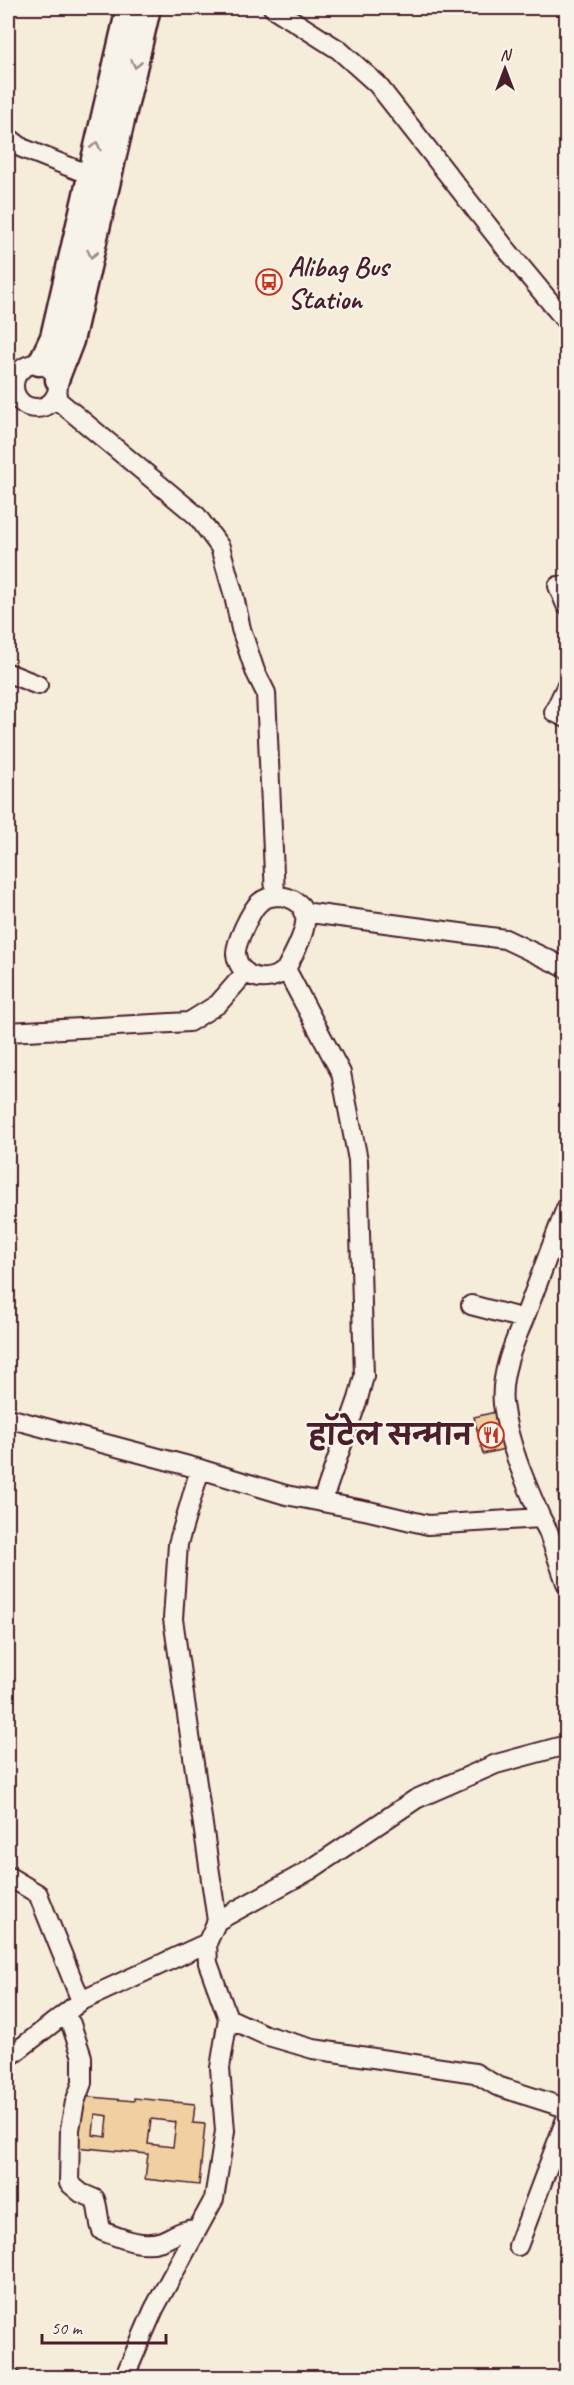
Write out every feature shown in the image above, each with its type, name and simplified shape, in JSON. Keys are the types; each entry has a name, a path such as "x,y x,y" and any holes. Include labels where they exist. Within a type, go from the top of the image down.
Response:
{"main road":[{"path":"39,364 52,337 129,8"},
{"path":"56,389 72,341 149,8"}],"street":[{"path":"273,8 339,50 376,84 507,250 567,321"},
{"path":"8,137 22,147 90,175"},
{"path":"56,389 46,406 33,408 22,403 13,404 13,372 39,364 51,369 56,389 197,516 220,547 241,629 255,671 266,693 275,896"},
{"path":"567,586 558,586 567,605"},
{"path":"8,674 38,685"},
{"path":"567,687 554,712 567,718"},
{"path":"275,896 292,899 303,912 305,929 286,969 278,976 267,979 256,978 246,972 239,963 236,947 255,907 264,899 275,896"},
{"path":"303,912 505,939 567,968"},
{"path":"286,969 341,1073 358,1160 364,1376 322,1502"},
{"path":"8,1032 189,1022 218,1004 246,972"},
{"path":"567,1208 511,1350 504,1384 503,1403 514,1451 525,1484 548,1531 567,1583"},
{"path":"471,1305 524,1319"},
{"path":"8,1418 200,1469 286,1495 428,1525 541,1518"},
{"path":"124,2378 154,2310 214,2199 225,2131 220,2068 228,2018 208,1963 207,1944 217,1921 173,1619 178,1544 200,1469"},
{"path":"217,1921 310,1870 416,1798 496,1764 567,1745"},
{"path":"8,1876 38,1894 81,2001"},
{"path":"8,2058 81,2001 207,1944"},
{"path":"64,2015 71,2024 82,2056 82,2083 75,2102 70,2129 69,2183 81,2193 95,2199 100,2211 99,2224 102,2231 122,2239 145,2244 161,2241 189,2229 197,2229"},
{"path":"228,2018 265,2035 313,2049 475,2073 498,2086 567,2108"},
{"path":"518,2246 567,2119"}],"building":[{"path":"500,1411 509,1448 483,1454 474,1417"},
{"path":"566,1491 566,1515 561,1516 558,1492"},
{"path":"81,2096 195,2104 193,2123 205,2124 199,2185 145,2179 148,2154 75,2147","holes":["95,2114 108,2116 106,2137 93,2135","151,2119 176,2122 173,2147 148,2144"]}],"place":[{"name":"Alibag Bus Station","path":"269,282"},
{"name":"हॉटेल सन्मान","path":"491,1435"}]}
